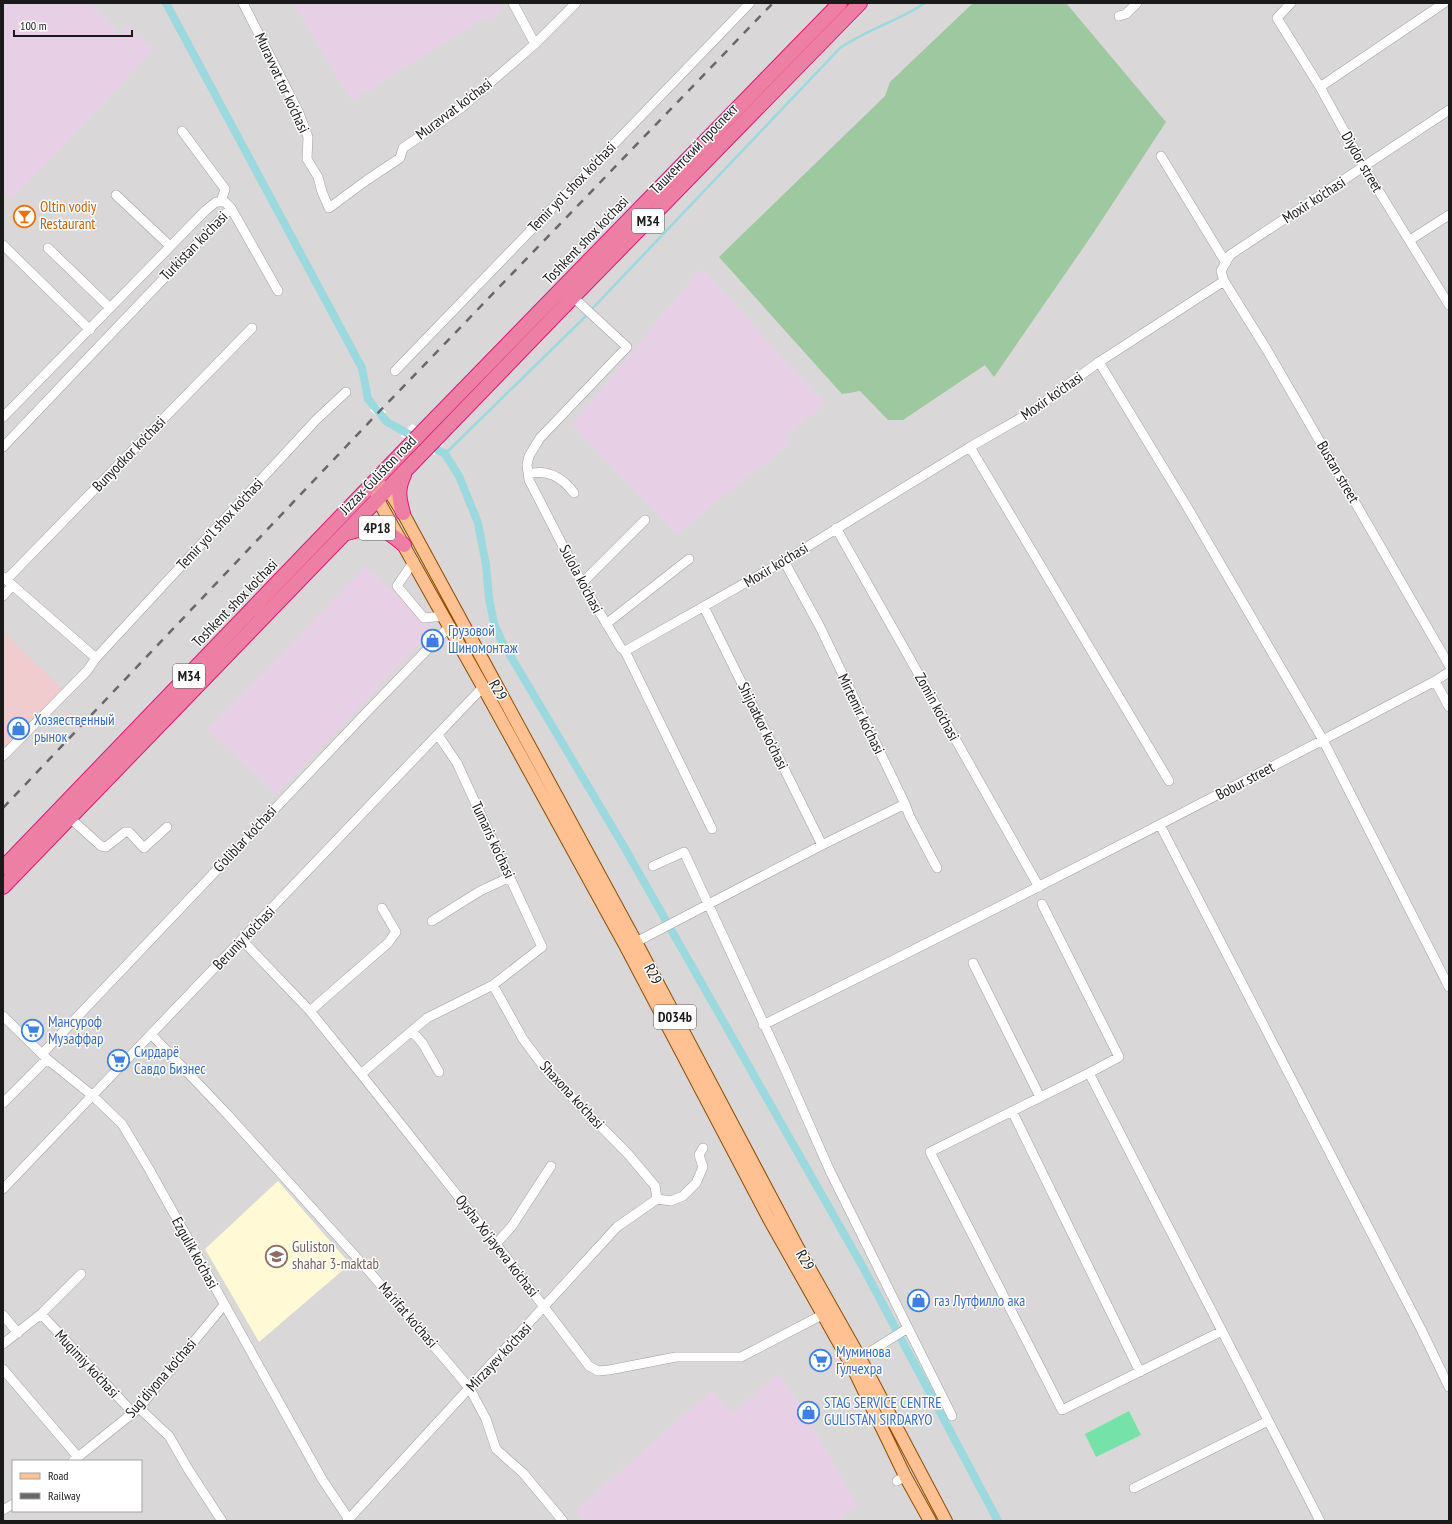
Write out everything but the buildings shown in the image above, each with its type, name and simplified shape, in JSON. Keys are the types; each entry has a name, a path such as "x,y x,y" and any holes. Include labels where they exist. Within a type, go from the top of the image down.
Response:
{"highway":[{"name":"Toshkent shox ko'chasi","path":"423,431 840,3"},
{"name":"Ташкентский проспект","path":"436,439 860,3"},
{"name":"Jizzax-Guliston road","path":"374,483 423,431"},
{"name":"Jizzax-Guliston road","path":"345,534 436,439"},
{"name":"4P18","path":"403,513 399,502 399,491 400,483 406,470"},
{"name":"Toshkent shox ko'chasi","path":"3,868 374,483"},
{"path":"334,525 338,523 344,526 346,529 345,534"},
{"name":"4P18","path":"345,534 362,528 377,528 392,535 404,545"},
{"name":"Toshkent shox ko'chasi","path":"3,887 345,534"}],"main road":[{"path":"374,483 388,489"},
{"name":"D034b","path":"374,483 378,500 404,545"},
{"name":"D034b","path":"388,489 403,513"},
{"name":"R29","path":"403,513 636,942 798,1248 860,1358 946,1521"},
{"name":"R29","path":"404,545 621,939 769,1219 852,1366 901,1479 930,1521"}],"street":[{"name":"Muravvat tor ko'chasi","path":"243,3 299,113 308,137 307,159 318,177 322,192 329,208"},
{"path":"512,3 535,44"},
{"name":"Muravvat ko'chasi","path":"329,208 366,180 400,158 404,148 461,108 535,44 576,3"},
{"name":"Temir yo'l shox ko'chasi","path":"394,371 750,3"},
{"path":"1119,16 1126,14 1137,3"},
{"name":"Diydor street","path":"1291,3 1277,18 1320,87 1364,167 1449,305"},
{"path":"1320,87 1444,3"},
{"name":"Moxir ko'chasi","path":"1226,263 1230,255 1449,110"},
{"path":"182,131 225,189 221,202"},
{"path":"1161,156 1226,263 1221,271 1224,281"},
{"path":"116,195 170,246"},
{"name":"Turkistan ko'chasi","path":"3,417 90,330 206,210 216,202 225,202 231,208 3,447"},
{"path":"231,208 278,290"},
{"path":"1410,240 1449,215"},
{"path":"3,245 90,330"},
{"path":"48,248 110,308"},
{"name":"Moxir ko'chasi","path":"625,651 784,561 970,447 1026,415 1099,362 1224,281"},
{"name":"Bustаn street","path":"1224,281 1267,350 1449,665"},
{"path":"573,297 597,318 627,348 540,438 529,456 527,465 528,474 538,471 553,474 569,486 574,493"},
{"name":"Bunyodkor ko'chasi","path":"3,596 7,581 252,328"},
{"path":"1099,362 1186,505 1323,740 1449,987"},
{"name":"Temir yo'l shox ko'chasi","path":"3,756 87,671 96,658 316,420 346,392"},
{"path":"970,447 1169,781"},
{"name":"Sulola ko'chasi","path":"528,474 582,583 621,648 625,651 712,829"},
{"path":"582,583 646,520"},
{"name":"Zomin ko'chasi","path":"836,528 1039,887"},
{"path":"606,624 689,559"},
{"path":"414,561 397,586 424,618 447,621"},
{"name":"Mirtemir ko'chasi","path":"784,561 820,627 905,804 912,822 936,868"},
{"path":"7,581 96,658"},
{"name":"Shijoatkor ko'chasi","path":"704,607 822,845"},
{"name":"G'oliblar ko'chasi","path":"3,1103 352,727 447,621"},
{"name":"Bobur street","path":"763,1025 1160,825 1435,681 1449,672"},
{"path":"1435,681 1449,707"},
{"name":"Beruniy ko'chasi","path":"3,1189 483,687"},
{"name":"Tumaris ko'chasi","path":"438,735 457,763 542,947 493,985"},
{"path":"636,942 822,845 905,804"},
{"path":"70,818 100,846 106,847 125,832 129,832 144,848 167,827"},
{"path":"1160,825 1417,1322 1449,1387"},
{"path":"653,866 684,852 836,1183 906,1329 952,1416"},
{"path":"432,921 480,891 510,877"},
{"path":"1042,904 1119,1058 930,1152 1062,1410 1222,1331"},
{"path":"310,1011 388,943 396,932 382,908"},
{"name":"Oysha Xo'jayeva ko'chasi","path":"242,940 310,1011 496,1244 589,1366 598,1371 676,1357 741,1357 822,1315"},
{"path":"973,964 1040,1097"},
{"path":"361,1074 427,1018 493,985"},
{"name":"Shaxona ko'chasi","path":"493,985 523,1039 549,1074 628,1154 655,1186 657,1199"},
{"name":"Ezgulik ko'chasi","path":"3,1016 45,1056 93,1096 122,1124 149,1169 322,1479 348,1521"},
{"path":"412,1031 423,1044 439,1072"},
{"name":"Ma'rifat ko'chasi","path":"151,1034 228,1115 367,1269 470,1389 486,1419 496,1448 523,1473 563,1521"},
{"path":"1089,1073 1320,1521"},
{"path":"1012,1111 1140,1372"},
{"path":"657,1199 671,1201 683,1196 696,1183 703,1167 699,1155 703,1148"},
{"path":"496,1244 512,1226 551,1166"},
{"name":"Mirzayev ko'chasi","path":"348,1521 617,1227 657,1199"},
{"path":"3,1344 41,1314 81,1274"},
{"name":"Sug'diyona ko'chasi","path":"75,1459 136,1411 224,1304"},
{"name":"Muqimiy ko'chasi","path":"41,1314 136,1411 169,1436 188,1469 222,1521"},
{"path":"3,1315 18,1333"},
{"path":"860,1358 906,1329"},
{"path":"3,1369 75,1459"},
{"path":"1134,1488 1268,1421"},
{"path":"3,1510 12,1505"}],"shaded area":[{"path":"3,3 1449,3 1449,1521 3,1521"},
{"path":"3,3 91,3 120,35 128,26 153,49 51,159 11,199 3,191"},
{"path":"293,3 497,3 502,11 488,20 485,17 352,101"},
{"path":"701,268 825,404 784,437 789,444 677,534 572,425"},
{"path":"366,566 434,629 276,794 207,730"},
{"name":"Хозяественный рынок","path":"3,632 69,695 3,764"},
{"name":"Guliston shahar 3-maktab","path":"278,1181 350,1264 259,1342 205,1249"},
{"path":"778,1373 801,1406 858,1507 843,1516 845,1521 582,1521 575,1511 712,1391 733,1414"}],"green space":[{"path":"973,3 1066,3 1166,122 1092,235 994,377 985,365 903,420 888,420 860,391 842,394 719,257 885,96 890,82"},
{"path":"1129,1411 1141,1435 1096,1457 1085,1434"}],"pier":[{"path":"376,403 386,412 380,419 370,410"},
{"path":"412,424 444,444 434,455 400,436"}],"waterway":[{"path":"166,3 362,368 368,399 387,422 445,454 459,476 478,523 486,565 489,598 494,623 501,640 623,845 864,1269 998,1521"},
{"path":"591,310 840,48 861,35 904,15 925,3"},
{"path":"445,454 588,314"}],"railway":[{"path":"3,808 376,415 773,3"}],"place":[{"name":"Oltin vodiy Restaurant","path":"24,216"},
{"name":"Грузовой Шиномонтаж","path":"432,640"},
{"name":"Хозяественный рынок","path":"19,729"},
{"name":"Мансуроф Музаффар","path":"32,1031"},
{"name":"Сирдарё Савдо Бизнес","path":"119,1061"},
{"name":"Guliston shahar 3-maktab","path":"276,1256"},
{"name":"газ Лутфилло ака","path":"919,1301"},
{"name":"Муминова Гулчехра","path":"820,1361"},
{"name":"STAG SERVICE CENTRE GULISTAN SIRDARYO","path":"809,1412"}]}
